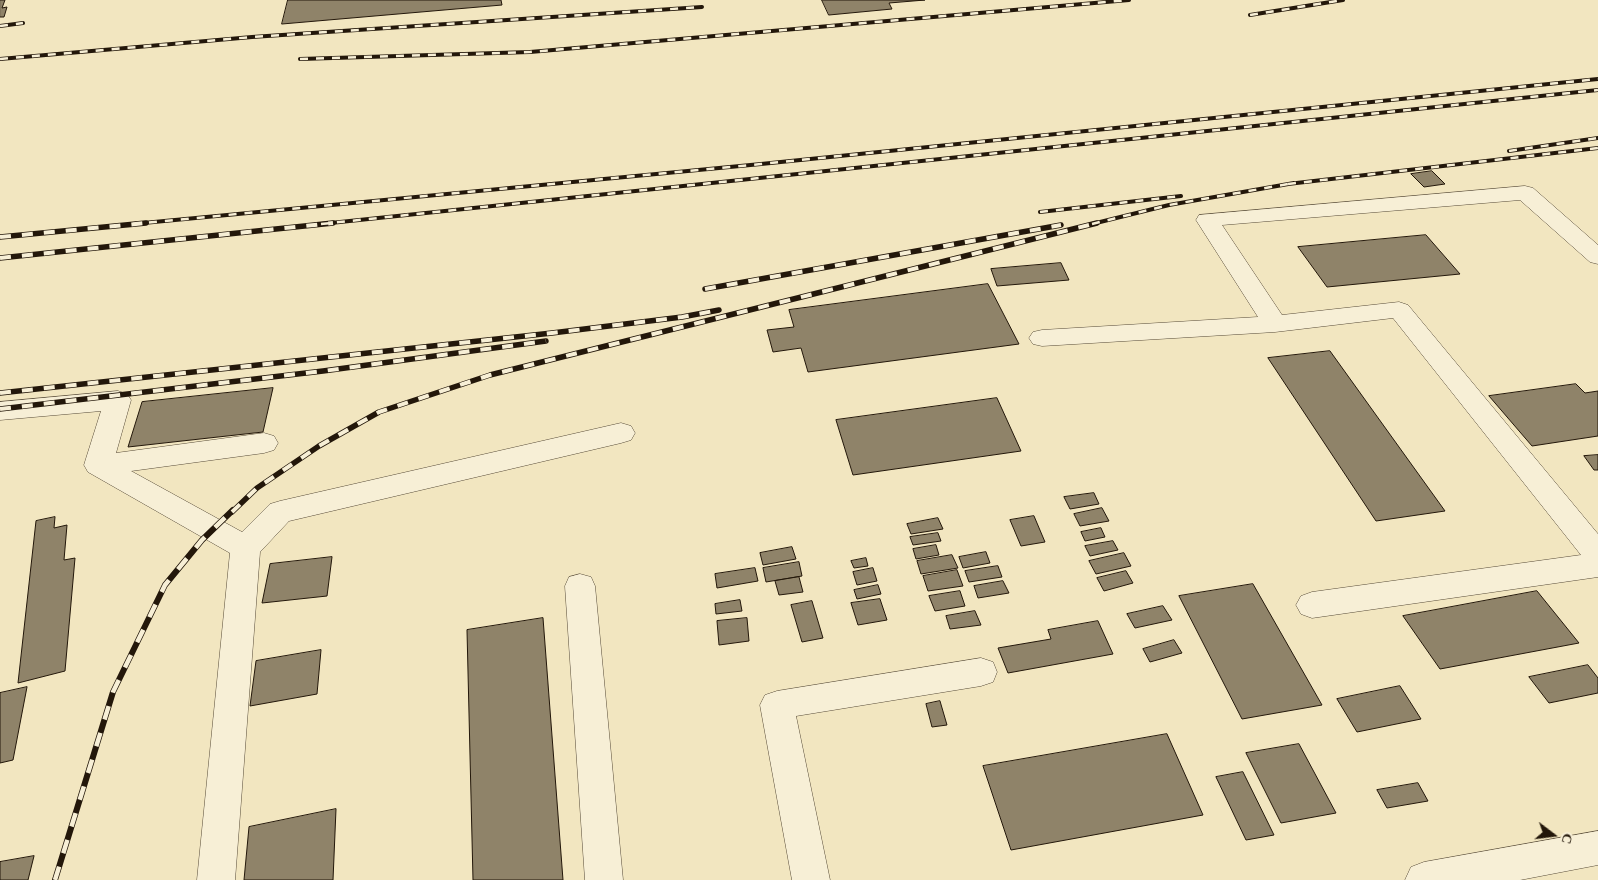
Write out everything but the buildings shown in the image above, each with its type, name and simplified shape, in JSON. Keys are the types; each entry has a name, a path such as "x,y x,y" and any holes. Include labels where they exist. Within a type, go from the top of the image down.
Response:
{"street":[{"path":"1275,324 1207,220 1525,193 1598,257"},
{"path":"1042,338 1275,324 1399,310 1598,555"},
{"path":"0,411 118,400 98,465"},
{"path":"216,880 245,548 280,512 621,433"},
{"path":"98,465 264,443"},
{"path":"98,465 245,548"},
{"path":"1312,605 1598,565"},
{"path":"580,586 604,880"},
{"path":"811,880 777,706 981,672"},
{"path":"1424,880 1598,848"}],"railway":[{"path":"300,59 530,52 1129,0"},
{"path":"1250,15 1343,0"},
{"path":"0,59 252,37 702,7"},
{"path":"0,26 23,23"},
{"path":"133,224 761,164 1598,79"},
{"path":"321,224 1598,90"},
{"path":"1509,151 1598,138"},
{"path":"1289,184 1598,148"},
{"path":"1289,184 1294,183"},
{"path":"1092,224 1169,205 1289,184"},
{"path":"1040,212 1181,196"},
{"path":"0,237 146,223"},
{"path":"0,258 333,223"},
{"path":"232,512 257,488 319,446 379,412 490,375 1097,223"},
{"path":"705,289 1061,225"},
{"path":"0,393 552,333 682,317 719,310"},
{"path":"0,409 323,371 546,341"},
{"path":"55,880 113,692 165,585 202,540 233,510"}]}
